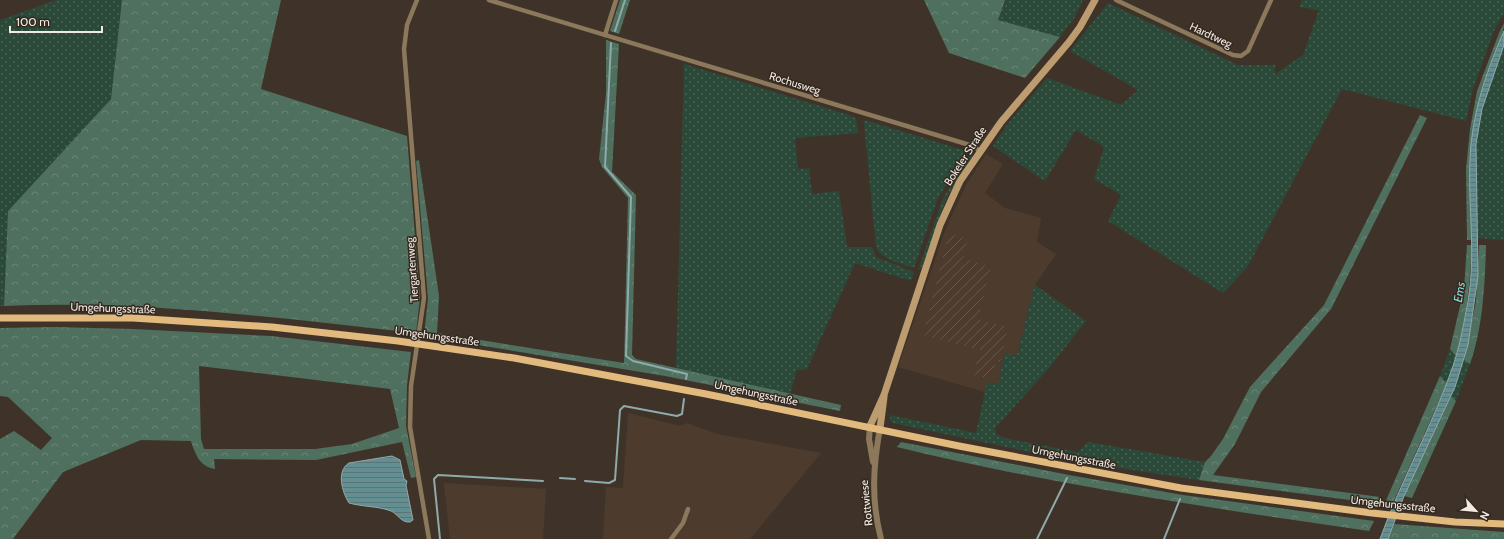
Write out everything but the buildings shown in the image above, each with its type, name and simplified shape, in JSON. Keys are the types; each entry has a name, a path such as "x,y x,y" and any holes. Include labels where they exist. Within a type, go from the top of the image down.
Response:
{"main road":[{"name":"Bokeler Straße","path":"870,426 884,394 943,218 960,181 1001,122 1080,28 1095,0"},
{"name":"Umgehungsstraße","path":"0,318 133,318 272,327 398,342 521,360 706,394 858,426 880,428 959,446 1181,488 1372,513 1504,524"},
{"name":"Bokeler Straße","path":"880,428 884,394"}],"street":[{"name":"Tiergartenweg","path":"416,0 407,25 404,49 424,298 421,328 411,386 410,427 429,539"},
{"name":"Rochusweg","path":"489,0 973,146 980,151"},
{"path":"605,35 616,0"},
{"name":"Hardtweg","path":"1116,0 1234,55 1241,56 1248,51 1271,0"},
{"name":"Rottwiese","path":"870,426 869,439 873,466 874,496 881,539"},
{"name":"Rottwiese","path":"873,466 880,428"},
{"path":"670,539 683,523 688,508"}],"shaded area":[{"path":"986,154 1003,164 985,193 1005,208 1041,218 1037,242 1056,254 1035,285 1017,356 1005,353 998,384 987,382 985,392 898,367 946,228 966,185"},
{"path":"949,233 968,238 963,259 991,266 978,319 1008,327 1000,362 996,361 991,379 973,375 980,350 923,335"},
{"path":"628,413 680,426 687,423 717,434 821,453 750,539 603,539 606,487 623,488"},
{"path":"444,483 546,489 543,539 450,539"}],"green space":[{"path":"56,0 122,0 111,99 8,211 4,306 0,306 0,20"},
{"path":"122,0 281,0 261,89 407,136 420,298 416,333 262,316 158,308 55,305 4,306 8,211 111,99"},
{"path":"620,0 630,0 619,34 610,31"},
{"path":"924,0 1005,0 998,20 1060,37 1025,78 949,53"},
{"path":"1005,0 1083,0 1075,17 1060,37 998,20"},
{"path":"1302,0 1504,0 1504,13 1494,31 1473,89 1466,121 1342,89 1248,266 1223,293 1108,221 1121,195 1094,179 1104,147 1076,130 1045,181 993,146 1006,126 1047,78 1121,105 1138,90 1070,51 1108,3 1238,65 1275,65 1275,74 1303,55 1319,10 1299,7"},
{"path":"1504,23 1502,35 1491,60 1485,80 1472,140 1470,173 1472,240 1467,240 1466,169 1470,129 1477,91"},
{"path":"606,40 619,44 612,172 636,195 632,355 636,359 841,405 840,411 665,376 424,336 428,298 416,161 419,160 439,296 437,333 624,363 628,198 602,167 599,159 606,93"},
{"path":"1504,45 1504,240 1478,238 1475,168 1479,119 1494,69"},
{"path":"684,64 852,116 856,119 858,133 795,138 798,169 809,168 812,194 839,191 847,247 872,247 876,257 914,272 911,281 855,263 807,369 797,370 790,394 676,369"},
{"path":"1420,115 1427,118 1331,309 1261,392 1235,444 1213,475 1380,497 1380,504 1199,480 1205,462 1223,439 1250,387 1324,305"},
{"path":"865,120 966,151 937,200 914,268 887,258 879,252 876,247 864,124"},
{"path":"972,151 973,155 947,197 922,267 918,270 943,198"},
{"path":"1467,245 1472,245 1469,287 1463,329 1456,356 1450,349 1464,289"},
{"path":"1479,245 1486,245 1484,290 1481,321 1470,364 1464,360 1476,301"},
{"path":"1035,285 1086,321 1049,368 995,428 996,434 1004,438 1078,452 1088,442 1205,462 1199,480 1073,461 893,423 890,420 890,415 976,433 987,382 998,384 1005,353 1017,356"},
{"path":"56,327 133,329 271,336 411,352 407,385 406,426 416,477 411,478 402,442 316,460 214,459 215,469 205,466 202,463 194,451 191,441 141,440 63,472 13,539 0,539 0,439 14,431 41,450 52,438 8,397 0,396 0,328","holes":["199,366 390,389 399,428 352,444 315,449 204,449 201,439"]},
{"path":"1450,349 1456,356 1447,384 1440,376"},
{"path":"1464,360 1470,364 1456,401 1451,396"},
{"path":"1440,376 1447,384 1392,505 1384,505"},
{"path":"1451,396 1456,401 1412,498 1404,496"},
{"path":"901,442 1069,475 1183,495 1374,521 1369,531 1132,495 955,461 897,447"},
{"path":"1394,524 1504,532 1504,539 1388,539"}],"water":[{"path":"1504,31 1504,45 1482,109 1476,144 1478,276 1468,345 1455,387 1404,496 1388,539 1380,539 1397,495 1445,388 1460,342 1471,281 1472,242 1470,164 1473,129 1483,86"},
{"path":"392,456 400,460 404,479 407,481 406,485 413,520 410,522 402,520 393,512 386,509 349,503 342,488 341,476 345,467 349,463"}],"waterway":[{"path":"615,31 625,0"},
{"path":"611,43 605,167 631,197 626,356 633,361 687,374 686,379"},
{"path":"585,481 609,483 615,480 620,410 624,406 677,416 682,414 684,399"},
{"path":"440,539 434,479 438,475 543,481"},
{"path":"560,478 575,479"},
{"path":"1037,539 1067,478"},
{"path":"1164,539 1180,499"}],"water label":[{"name":"Ems","path":"1459,292"}]}
